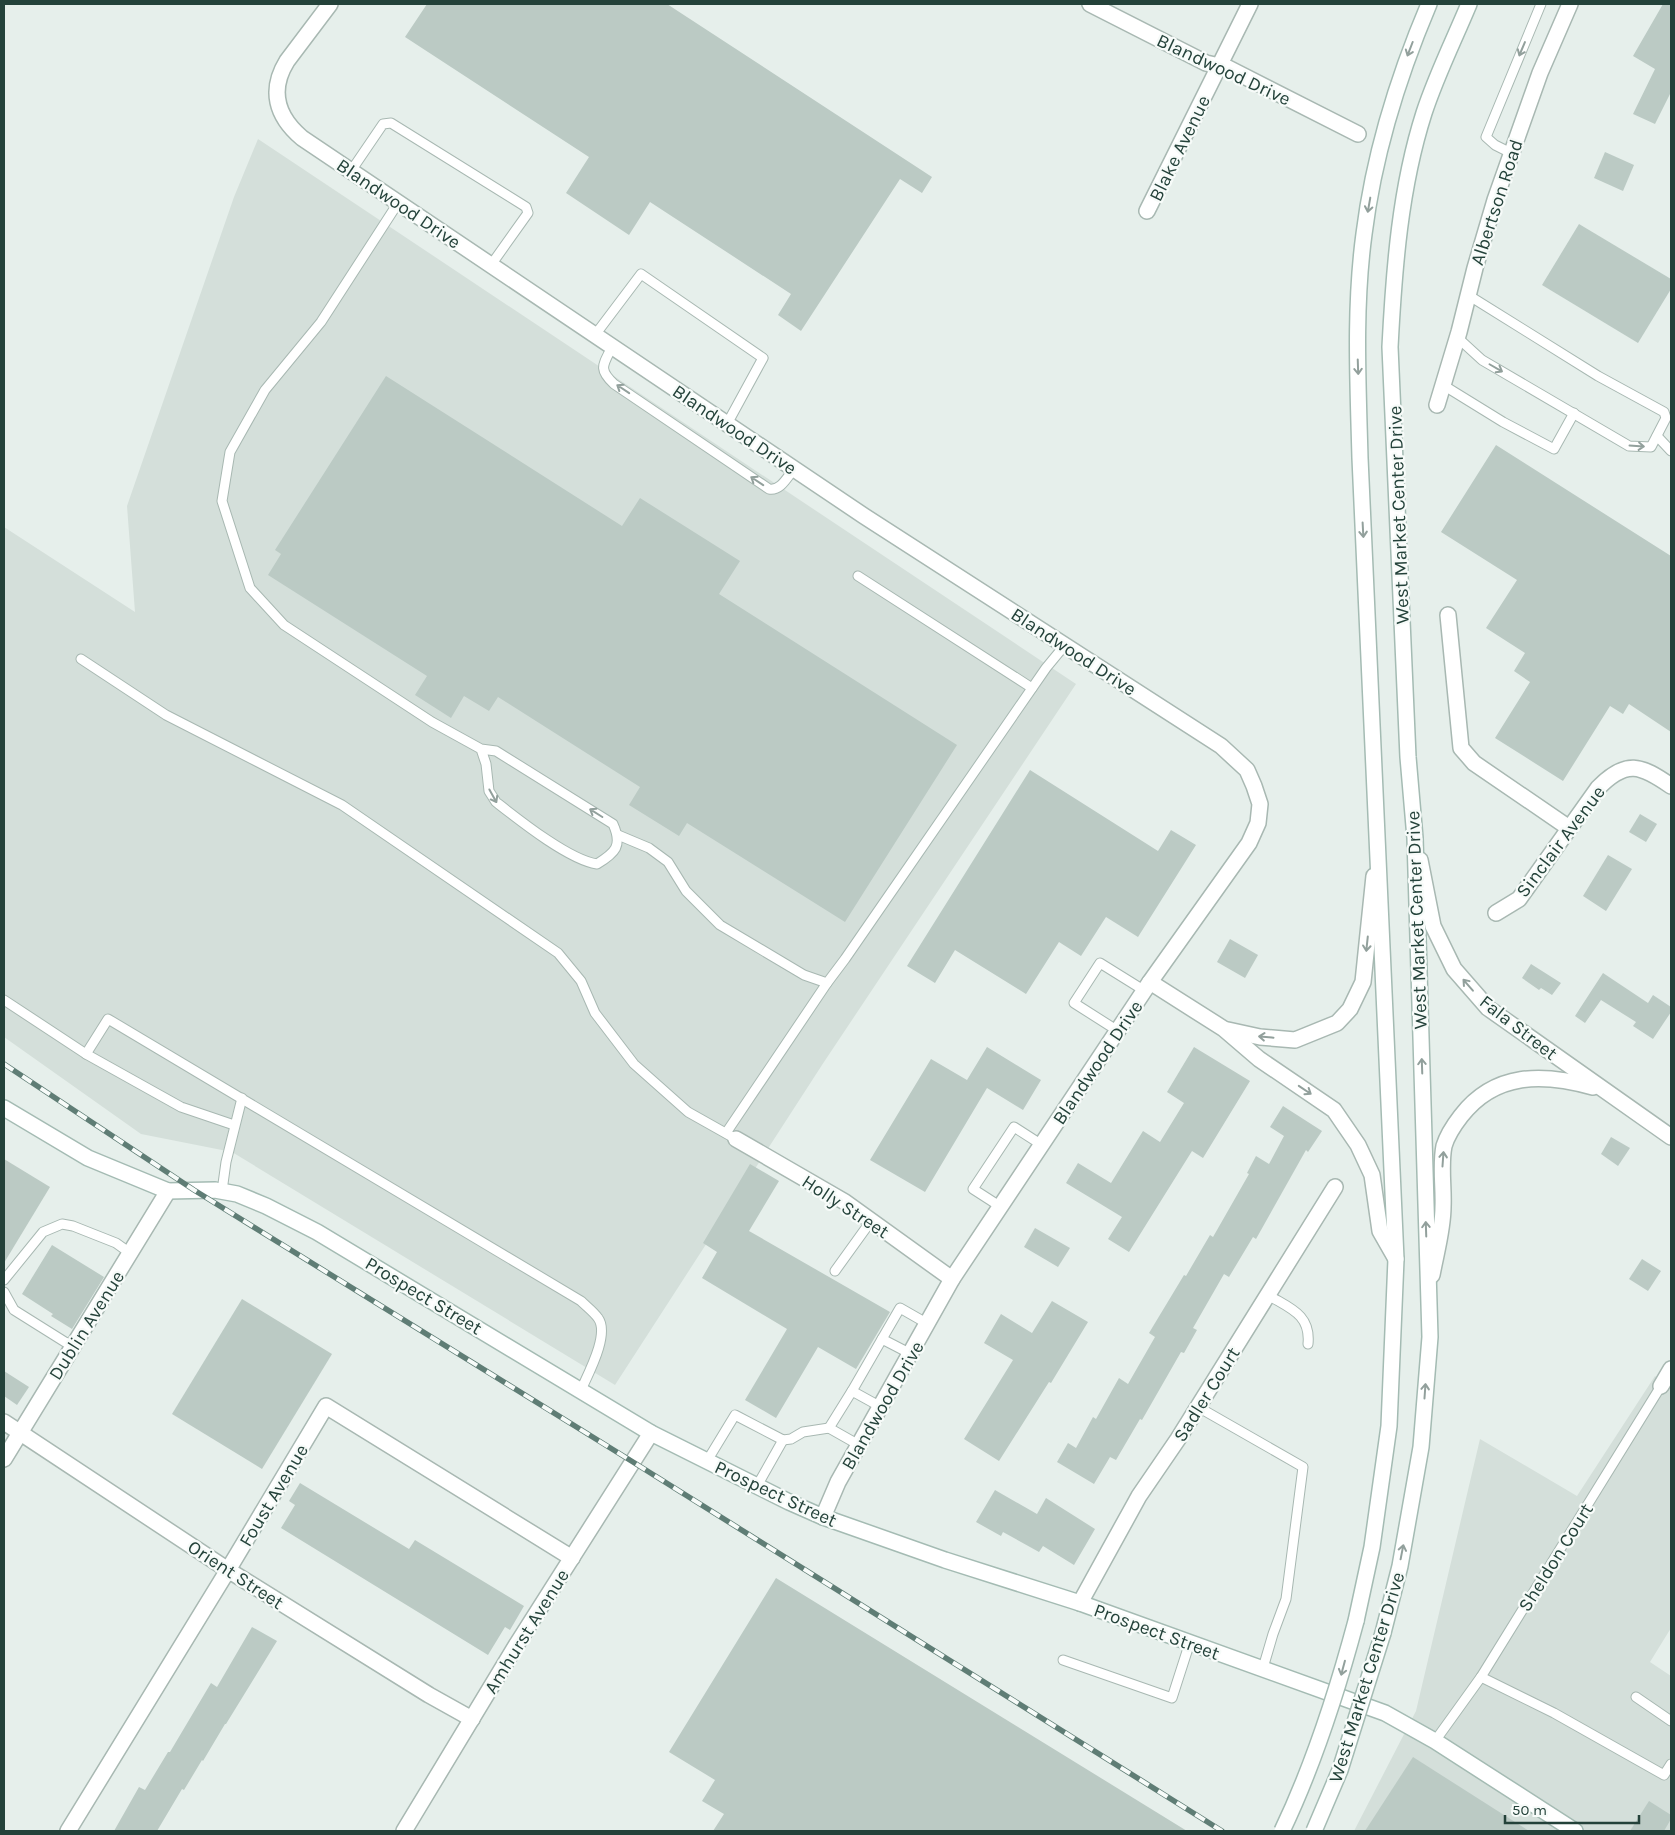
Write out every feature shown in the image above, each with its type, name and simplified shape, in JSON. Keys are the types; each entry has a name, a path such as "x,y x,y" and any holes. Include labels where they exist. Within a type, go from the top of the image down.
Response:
{"street":[{"name":"Blandwood Drive","path":"329,4 281,70 277,87 277,98 281,114 290,128 398,203 794,469 1221,746 1247,770 1260,804 1258,823 1249,843 1147,986 952,1279 838,1482 822,1517"},
{"name":"Blandwood Drive","path":"1090,4 1206,63 1228,68 1358,134"},
{"name":"Blake Avenue","path":"1147,211 1250,4"},
{"name":"West Market Center Drive","path":"1282,1831 1320,1738 1342,1674 1372,1547 1389,1426 1396,1259 1360,458 1357,332 1364,234 1379,149 1408,53 1429,4"},
{"name":"West Market Center Drive","path":"1314,1831 1340,1770 1383,1633 1400,1566 1421,1447 1430,1337 1415,838 1408,757 1390,347 1393,280 1408,172 1424,113 1469,4"},
{"name":"Albertson Road","path":"1437,405 1458,338 1495,200 1540,74 1570,4"},
{"path":"1448,615 1461,748 1474,763 1569,828"},
{"name":"Sinclair Avenue","path":"1496,913 1519,899 1598,788 1610,775 1622,769 1635,768 1649,772 1671,786"},
{"name":"Fala Street","path":"1415,838 1434,926 1454,969 1488,1008 1671,1137"},
{"path":"1224,1029 1260,1037 1295,1040 1337,1024 1350,1009 1363,982 1377,843"},
{"path":"1147,986 1224,1029 1259,1059 1334,1110 1358,1145 1372,1175 1380,1230 1396,1259"},
{"name":"Fala Street","path":"1428,1294 1444,1208 1442,1176 1444,1146 1454,1125 1466,1109 1480,1096 1499,1085 1516,1081 1552,1078 1572,1081 1603,1090"},
{"name":"Prospect Street","path":"4,1108 88,1158 168,1191 222,1191 238,1194 266,1206 317,1232 651,1433 822,1517 1190,1642 1385,1713 1434,1741 1575,1831"},
{"name":"Holly Street","path":"731,1136 844,1202 952,1279"},
{"name":"Sadler Court","path":"1080,1604 1139,1496 1178,1439 1335,1187"},
{"name":"Dublin Avenue","path":"4,1459 168,1191"},
{"name":"Sheldon Court","path":"1661,1386 1671,1369"},
{"name":"Foust Avenue","path":"68,1831 326,1406 572,1558"},
{"name":"Orient Street","path":"4,1422 228,1570 429,1695 472,1719"},
{"name":"Amhurst Avenue","path":"404,1831 651,1433"}],"lane":[{"path":"1512,153 1495,145 1486,137 1541,4"},
{"path":"351,171 383,124 391,123 526,207 528,213 491,265"},
{"path":"398,203 320,322 264,390 230,452 222,501 250,588 284,625 432,722 481,750 496,752 613,824 618,835 617,845 612,855 596,864 587,863 563,850 496,802 489,791 486,764 481,750"},
{"path":"595,335 641,274 763,358 727,424"},
{"path":"1458,338 1482,360 1629,446 1652,447 1666,418 1664,412 1608,382 1468,295"},
{"path":"612,347 602,370 614,384 764,485 774,490 779,488 794,469"},
{"path":"1443,386 1503,422 1554,449 1574,413"},
{"path":"1657,436 1671,451"},
{"path":"858,576 1032,688"},
{"path":"81,659 166,715 342,805 558,953 581,981 594,1013 634,1064 688,1112 731,1136 827,983 846,959 1032,688 1065,645"},
{"path":"618,835 649,848 668,862 686,891 720,925 804,975 827,983"},
{"path":"1118,1031 1074,1003 1100,963 1147,986"},
{"path":"4,1000 86,1054 181,1107 234,1125"},
{"path":"86,1054 108,1019 581,1301 599,1319 602,1329 595,1361 581,1390"},
{"path":"222,1191 226,1162 242,1098"},
{"path":"1001,1207 972,1189 1014,1127 1042,1145"},
{"path":"835,1271 871,1221"},
{"path":"4,1280 43,1232 62,1224 73,1226 116,1243 130,1253"},
{"path":"4,1292 14,1310 65,1342 73,1345"},
{"path":"1268,1295 1298,1313 1304,1320 1308,1332 1308,1344"},
{"path":"829,1428 900,1308 928,1324"},
{"path":"882,1339 911,1354"},
{"name":"Sheldon Court","path":"1434,1741 1481,1677 1661,1386"},
{"path":"852,1391 881,1407"},
{"path":"1198,1407 1304,1467 1286,1599 1263,1668"},
{"path":"707,1461 735,1415 783,1440 791,1439 803,1432 829,1428 859,1445"},
{"path":"757,1486 783,1440"},
{"path":"1063,1660 1172,1698 1190,1642"},
{"path":"1481,1677 1554,1713 1664,1775 1671,1764"},
{"path":"1636,1696 1671,1721"}],"shaded area":[{"path":"258,139 1076,684 822,1065 615,1385 232,1152 141,1134 4,1037 4,527 135,612 127,506 234,197"},
{"path":"1655,1376 1671,1387 1671,1628 1650,1662 1671,1676 1671,1831 1354,1831 1416,1711 1480,1439 1577,1496"}],"building":[{"path":"427,4 667,4 932,177 922,193 900,179 801,331 778,315 791,294 650,202 629,235 566,193 589,157 405,37"},
{"path":"1663,4 1671,4 1671,92 1655,124 1633,114 1655,69 1633,56"},
{"path":"1605,152 1634,165 1623,191 1594,178"},
{"path":"1579,224 1671,279 1671,289 1638,343 1542,285"},
{"path":"386,376 622,526 640,498 740,561 719,594 957,745 845,922 687,823 679,836 629,805 640,787 498,697 489,711 464,696 451,718 415,695 427,676 268,575 281,554 275,550"},
{"path":"1496,445 1671,556 1671,732 1629,704 1623,714 1610,706 1563,781 1495,738 1530,682 1514,671 1525,653 1486,628 1517,580 1441,532"},
{"path":"1030,770 1158,851 1171,830 1196,845 1138,937 1106,917 1081,956 1059,942 1026,994 955,950 935,983 907,966"},
{"path":"1640,814 1657,824 1646,842 1629,832"},
{"path":"1608,855 1632,869 1606,911 1583,896"},
{"path":"1230,939 1258,955 1245,978 1217,962"},
{"path":"1531,964 1561,983 1552,995 1541,988 1539,990 1522,978"},
{"path":"1603,973 1648,1003 1653,995 1671,1007 1671,1012 1653,1039 1633,1026 1636,1022 1601,1000 1585,1023 1575,1016"},
{"path":"987,1047 1041,1080 1023,1110 987,1088 925,1192 870,1160 931,1059 967,1080"},
{"path":"1194,1047 1250,1081 1203,1158 1192,1151 1129,1252 1108,1239 1122,1217 1066,1183 1078,1163 1111,1183 1143,1131 1160,1142 1184,1103 1167,1092"},
{"path":"1283,1106 1322,1131 1308,1152 1306,1150 1256,1239 1253,1237 1229,1277 1224,1274 1193,1328 1197,1330 1184,1353 1181,1352 1142,1420 1140,1419 1116,1460 1110,1457 1094,1484 1057,1462 1068,1443 1076,1448 1093,1417 1096,1419 1119,1378 1128,1384 1155,1337 1149,1333 1210,1235 1213,1237 1249,1174 1247,1173 1256,1156 1269,1164 1284,1136 1270,1127"},
{"path":"1611,1137 1630,1148 1618,1166 1601,1154"},
{"path":"4,1159 50,1187 4,1263"},
{"path":"750,1164 779,1181 749,1231 890,1312 856,1369 818,1347 776,1418 745,1400 787,1329 702,1278 717,1252 703,1243"},
{"path":"1035,1228 1070,1248 1058,1267 1024,1247"},
{"path":"52,1245 104,1277 72,1329 22,1294"},
{"path":"1642,1259 1661,1271 1648,1291 1629,1279"},
{"path":"242,1299 332,1354 262,1469 172,1414"},
{"path":"1052,1301 1088,1322 1051,1383 1049,1382 999,1461 964,1439 1013,1360 984,1343 1001,1314 1032,1333"},
{"path":"4,1371 29,1387 17,1405 4,1396"},
{"path":"300,1483 409,1549 415,1540 524,1606 510,1630 505,1627 488,1655 281,1528 295,1505 289,1501"},
{"path":"995,1490 1037,1514 1046,1498 1095,1529 1074,1565 1043,1546 1039,1552 1003,1532 1001,1536 976,1522"},
{"path":"776,1578 1187,1831 713,1831 724,1814 702,1801 715,1780 669,1752"},
{"path":"252,1627 277,1641 203,1761 184,1790 182,1789 157,1831 114,1831 139,1787 145,1790 168,1752 170,1752 211,1683 217,1687"},
{"path":"1413,1757 1529,1831 1365,1831"},
{"path":"1649,1801 1671,1815 1671,1819 1664,1831 1630,1831"}],"railway":[{"path":"4,1064 194,1190 1222,1831"}]}
